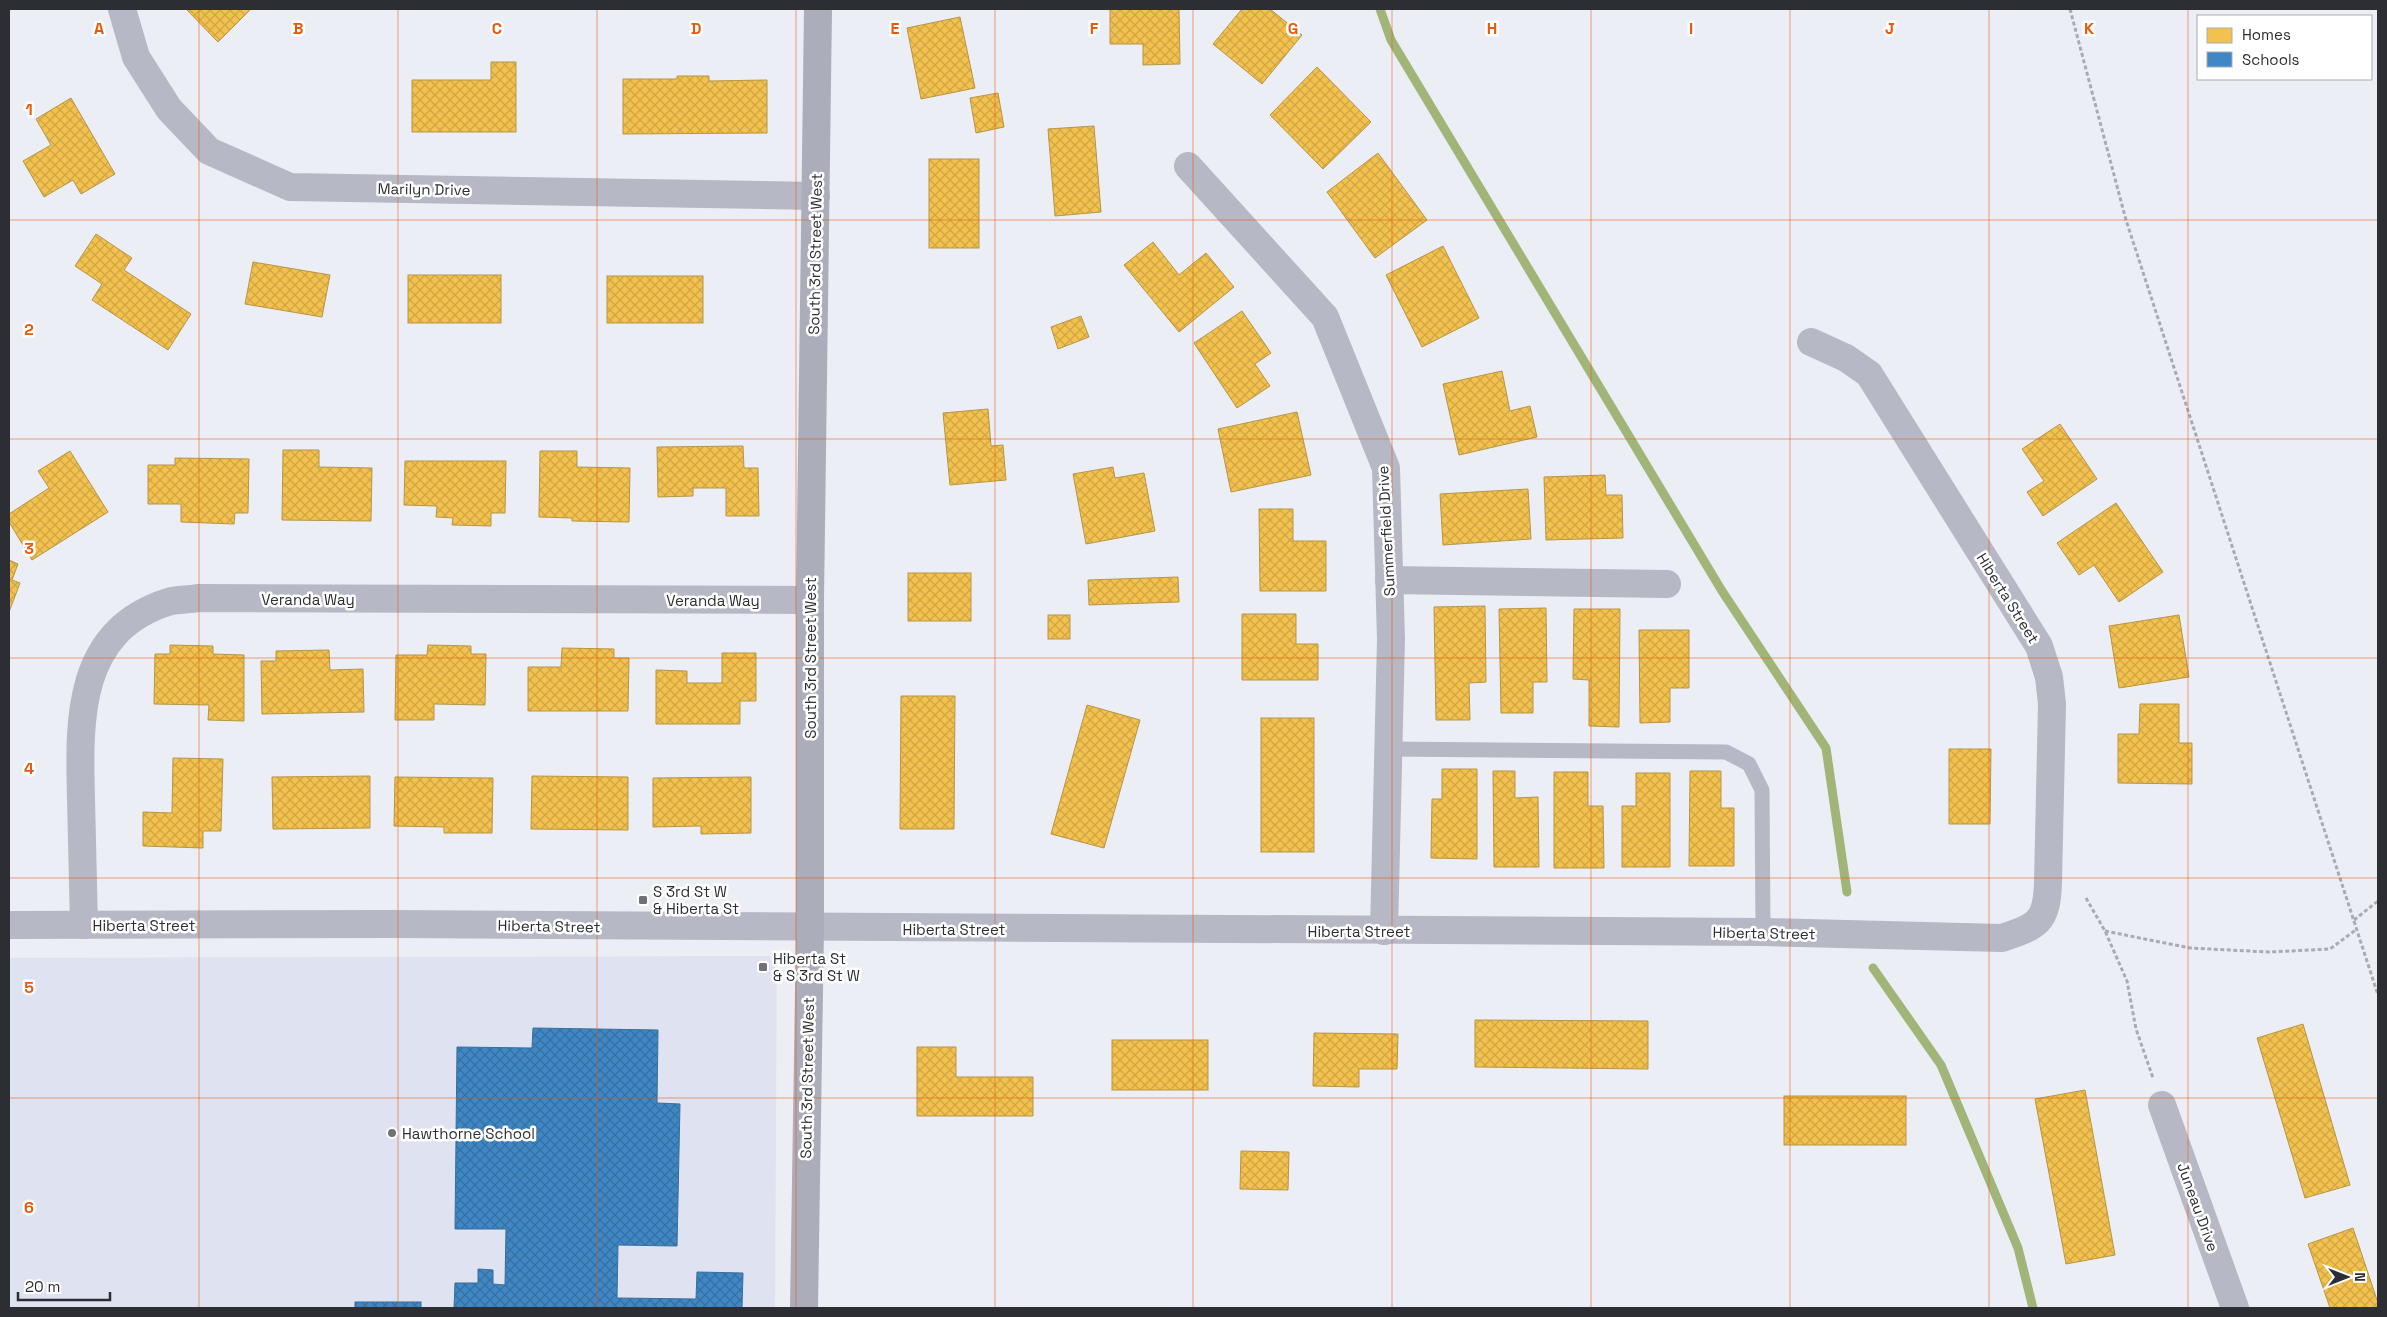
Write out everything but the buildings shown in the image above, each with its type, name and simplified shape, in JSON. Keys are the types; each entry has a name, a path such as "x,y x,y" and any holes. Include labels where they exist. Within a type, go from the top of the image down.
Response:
{"street":[{"name":"Marilyn Drive","path":"122,9 136,57 169,109 209,151 290,187 816,196"},
{"name":"South 3rd Street West","path":"804,1308 810,928 810,600 818,9"},
{"name":"Summerfield Drive","path":"1188,166 1325,317 1386,468 1391,639 1384,931"},
{"name":"Hiberta Street","path":"9,925 403,924 810,928 1763,932 2002,938 2031,928 2044,913 2048,899 2052,704 2050,677 2039,646 1868,374 1846,358 1811,342"},
{"path":"1389,580 1666,584"},
{"name":"Veranda Way","path":"84,925 80,759 85,692 91,671 105,646 121,627 141,613 169,602 198,598 810,600"},
{"name":"Juneau Drive","path":"2162,1105 2235,1308"}],"lane":[{"path":"1388,750 1726,752 1750,764 1762,790 1763,932"}],"path":[{"path":"2070,9 2126,220 2378,995"},
{"path":"2086,898 2105,932 2127,981 2136,1029 2162,1105"},
{"path":"2354,920 2378,901"},
{"path":"2105,932 2190,948 2269,952 2330,949 2357,929"}],"shaded area":[{"name":"Hawthorne School","path":"777,956 775,1308 9,1308 9,958"}],"waterway":[{"path":"1380,9 1391,40 1722,591 1826,748 1847,892"},
{"path":"1873,968 1941,1065 2018,1248 2033,1308"}],"place":[{"name":"S 3rd St W & Hiberta St","path":"643,900"},
{"name":"Hiberta St & S 3rd St W","path":"763,967"},
{"name":"Hawthorne School","path":"392,1133"}]}
